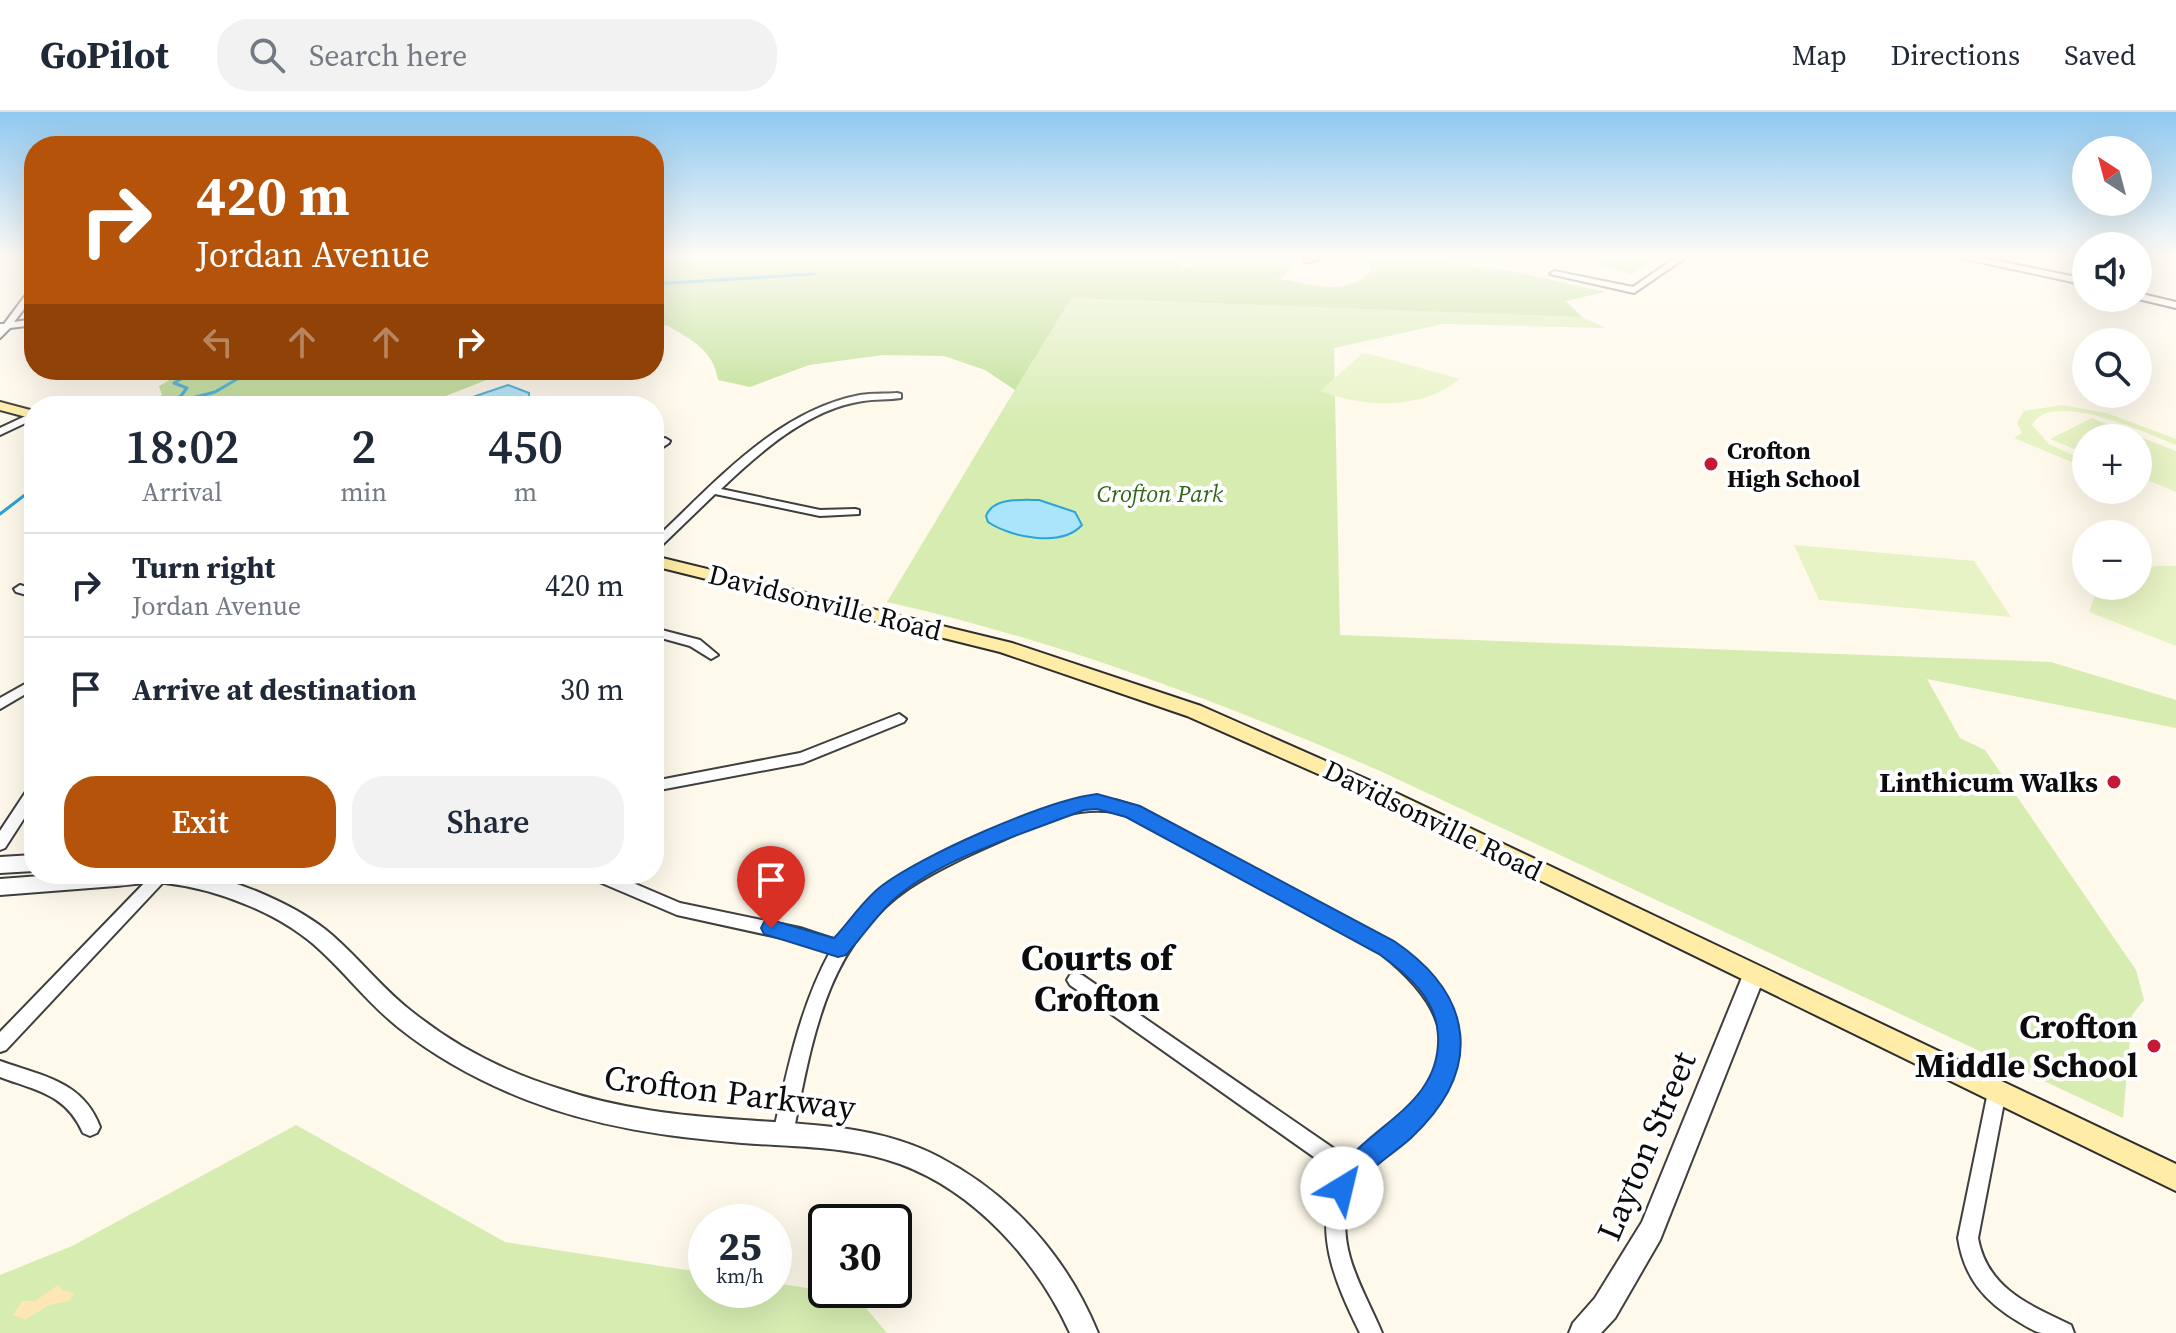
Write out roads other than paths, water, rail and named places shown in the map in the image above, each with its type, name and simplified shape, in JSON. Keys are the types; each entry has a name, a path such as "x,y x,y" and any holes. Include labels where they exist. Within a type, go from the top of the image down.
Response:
{"main road":[{"path":"0,406 24,412"},
{"name":"Davidsonville Road","path":"664,563 1005,647 1194,711 1366,787 2176,1178"}],"street":[{"path":"2,329 15,313"},
{"path":"2,329 24,324"},
{"path":"664,537 799,420 862,398 897,396"},
{"path":"0,432 24,420"},
{"path":"716,491 820,513 855,512"},
{"path":"20,589 24,590"},
{"path":"664,635 695,643 711,655"},
{"path":"0,704 24,689"},
{"path":"664,784 803,758 899,719"},
{"path":"783,1134 814,998 838,948 883,897 904,881 962,850 1082,803 1097,802 1133,811 1386,948 1411,964 1442,1002 1450,1030 1451,1055 1443,1080 1429,1102 1402,1130 1350,1171 1336,1209 1337,1251 1345,1278 1371,1333"},
{"path":"0,844 24,807"},
{"path":"0,865 24,864"},
{"name":"Crofton Parkway","path":"0,887 37,884"},
{"path":"0,1044 151,884"},
{"name":"Crofton Parkway","path":"206,884 224,888 286,915 312,931 342,957 370,989 443,1047 537,1093 592,1110 650,1122 829,1136 895,1150 927,1163 966,1186 1003,1215 1039,1255 1074,1309 1084,1333"},
{"path":"619,884 677,909 800,935 838,948"},
{"name":"Layton Street","path":"1583,1333 1625,1278 1651,1231 1754,975"},
{"path":"1076,980 1350,1171"},
{"path":"0,1069 72,1099 88,1115 90,1127"},
{"path":"1997,1092 1968,1238 1968,1253 1981,1279 1993,1291 2063,1333"}],"water":[{"path":"508,385 529,393 529,396 476,396"},
{"path":"1016,500 1039,500 1075,512 1082,525 1062,536 1035,538 1009,532 988,522 986,516 995,505"}],"waterway":[{"path":"179,380 174,383 187,388 181,396"},
{"path":"200,396 215,392 236,380"},
{"path":"0,514 24,496"}],"place":[{"name":"Crofton High School","path":"1711,464"},
{"name":"Linthicum Walks","path":"2114,782"},
{"name":"Crofton Middle School","path":"2154,1046"}],"district":[{"name":"Courts of Crofton","path":"1097,978"}],"park label":[{"name":"Crofton Park","path":"1160,493"}]}
